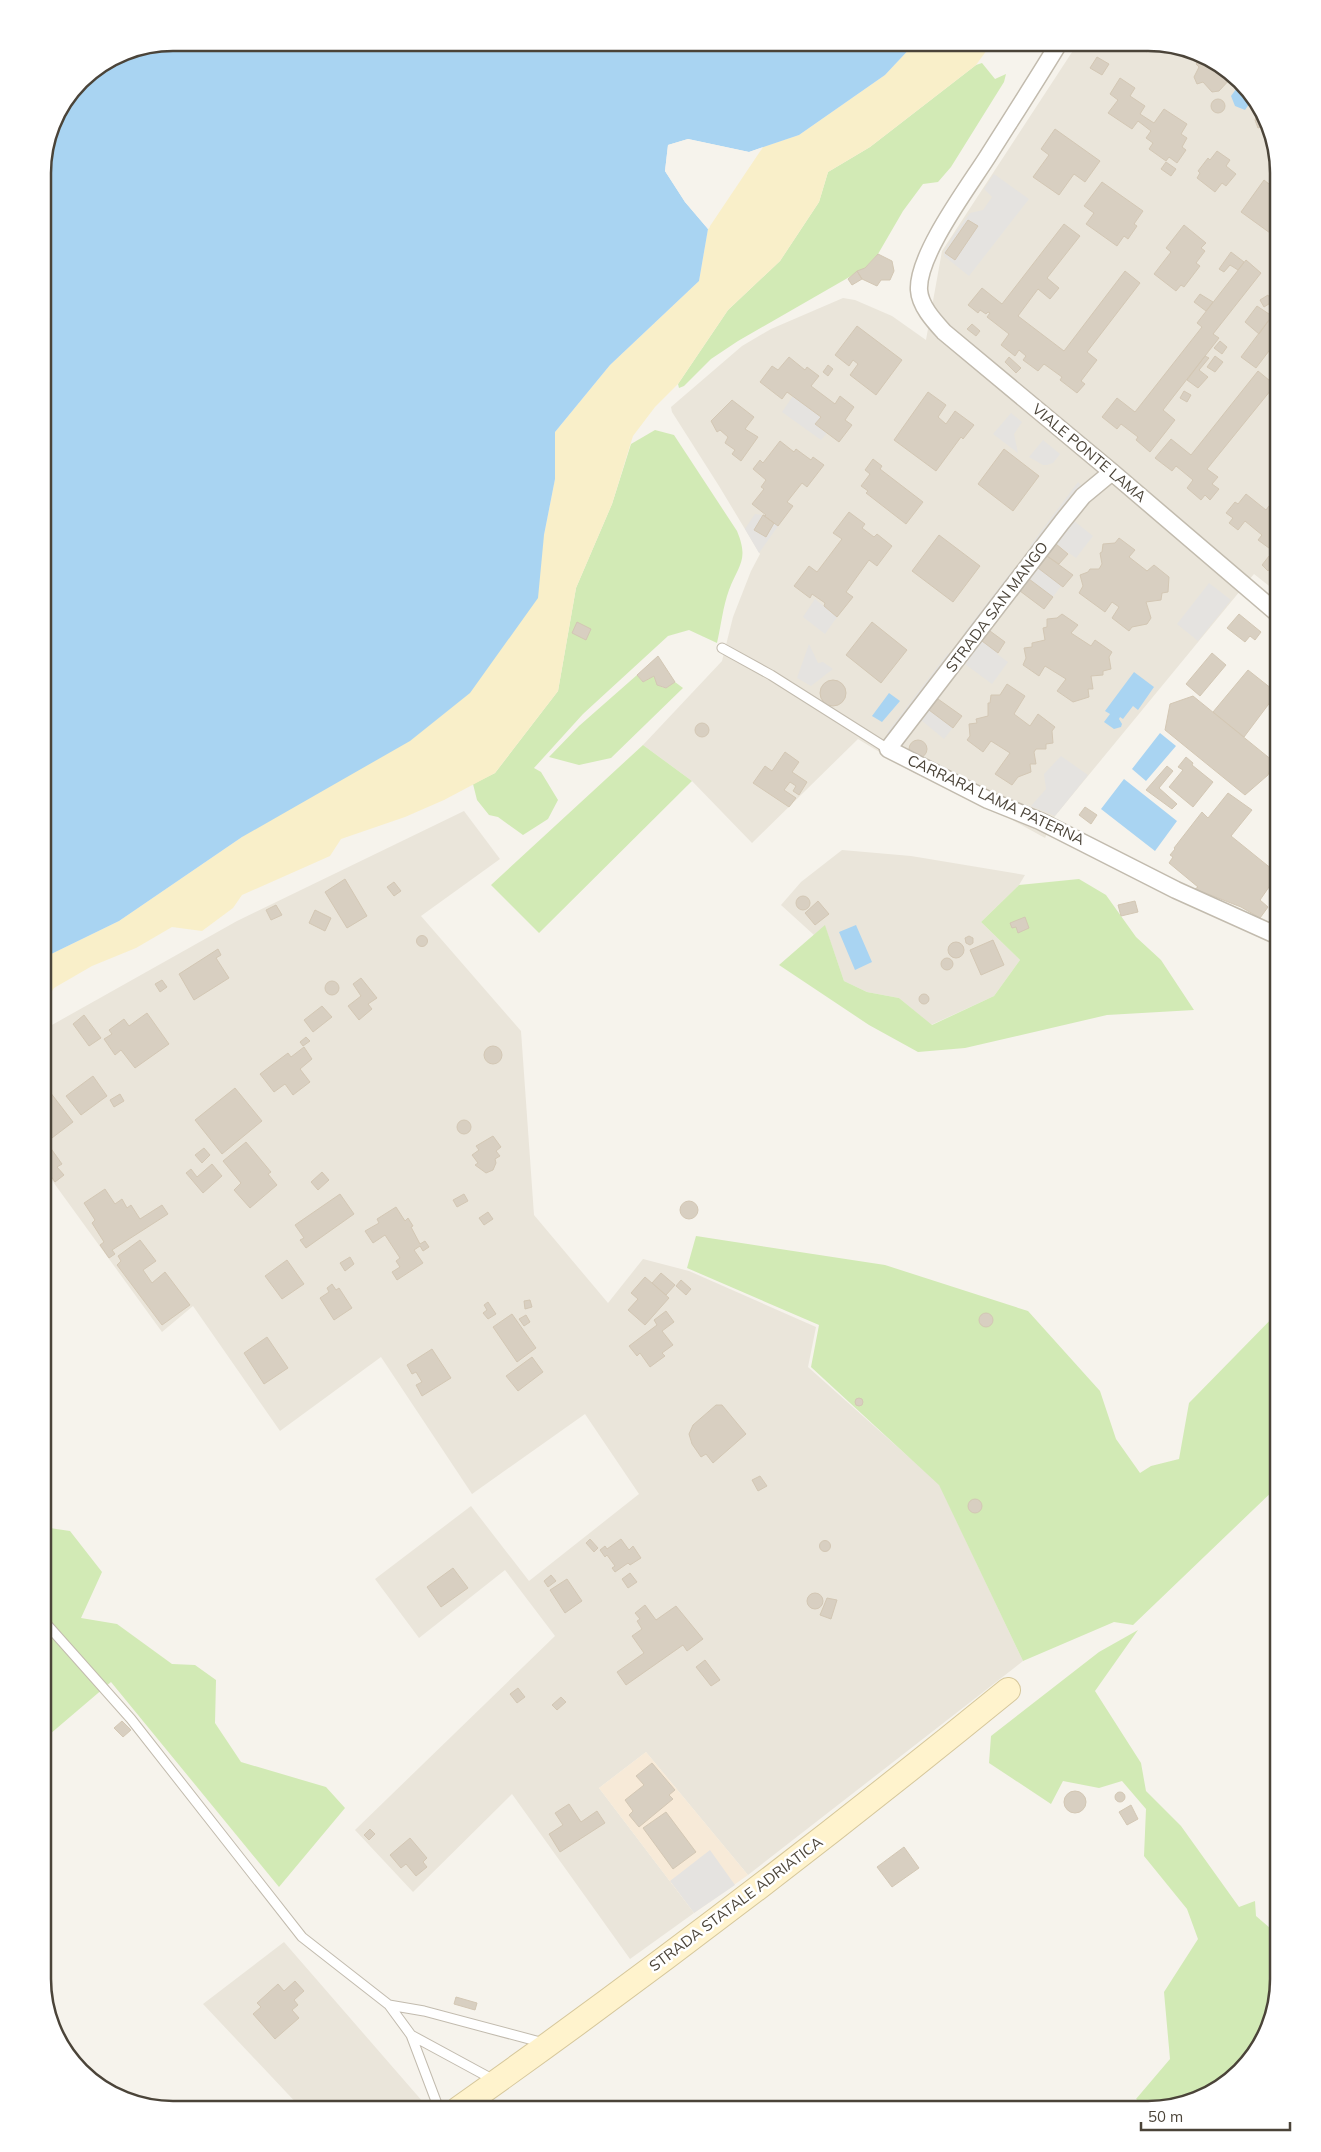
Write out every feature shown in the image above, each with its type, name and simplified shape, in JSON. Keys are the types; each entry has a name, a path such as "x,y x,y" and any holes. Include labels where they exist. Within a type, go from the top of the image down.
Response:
{"main road":[{"name":"STRADA STATALE ADRIATICA","path":"471,2100 548,2045 868,1804 1008,1690"}],"street":[{"name":"VIALE PONTE LAMA","path":"1053,52 954,210 929,254 919,280 919,292 923,304 944,332 1270,607"},
{"name":"STRADA SAN MANGO","path":"888,749 1083,496 1112,472"},
{"name":"CARRARA LAMA PATERNA","path":"888,749 988,800 1040,821 1176,890 1270,932"}],"lane":[{"name":"CARRARA LAMA PATERNA","path":"722,648 771,675 888,749"},
{"path":"51,1630 131,1719 302,1937 389,2005 411,2035 436,2100"},
{"path":"389,2005 424,2011 548,2045"},
{"path":"411,2035 497,2082"}],"shaded area":[{"path":"1072,52 1156,52 1172,54 1202,64 1216,72 1240,93 1257,119 1266,142 1270,173 1270,587 1254,574 1055,816 1045,838 965,794 914,773 858,739 752,843 692,781 643,745 722,661 733,617 751,571 760,554 672,412 671,407 742,346 771,329 843,298 855,300 892,316 926,340 942,251"},
{"path":"994,174 1029,199 969,276 944,256 944,252 970,213 983,210 992,197 984,189"},
{"path":"793,396 821,417 815,424 827,433 821,440 782,412"},
{"path":"1011,413 1022,422 1014,434 1018,453 993,434"},
{"path":"1043,440 1060,454 1053,463 1047,465 1043,465 1029,457"},
{"path":"1078,482 1082,486 1034,549 1030,546"},
{"path":"755,514 763,515 778,526 759,553 745,529"},
{"path":"1074,521 1093,536 1076,558 1056,544"},
{"path":"1047,556 1073,575 1063,587 1061,586 1044,609 1020,591"},
{"path":"1014,568 1019,571 968,636 964,633"},
{"path":"1209,583 1231,600 1198,641 1177,624"},
{"path":"815,599 837,617 825,634 803,617"},
{"path":"990,631 1005,642 997,654 1008,662 992,684 965,664"},
{"path":"809,644 818,663 823,662 833,669 811,686 797,678"},
{"path":"948,653 953,657 890,735 887,733"},
{"path":"938,699 962,716 944,739 921,720"},
{"path":"1061,756 1088,775 1055,816 1031,806 1046,789 1044,774"},
{"path":"464,811 500,859 421,916 521,1031 534,1215 608,1303 643,1259 689,1271 816,1327 808,1367 939,1484 1023,1661 748,1875 646,1752 599,1788 694,1913 630,1959 512,1794 413,1892 355,1830 555,1636 505,1570 419,1638 375,1579 471,1506 529,1581 639,1494 585,1414 472,1494 381,1357 280,1431 193,1306 162,1332 51,1180 52,1025 237,921"},
{"path":"842,850 911,856 1025,875 1019,885 981,922 1020,960 994,996 931,1025 899,998 867,992 844,981 825,926 814,935 781,905 801,882"},
{"path":"646,1752 748,1875 694,1913 599,1788"},
{"path":"710,1850 735,1885 694,1913 670,1881"},
{"path":"284,1942 421,2100 294,2100 203,2004"}],"green space":[{"path":"982,63 995,79 1006,74 1004,82 951,167 938,182 923,184 903,211 878,254 865,268 738,341 711,359 684,386 679,388 678,384 728,310 780,261 819,202 828,172 870,147 976,65"},
{"path":"655,430 674,435 737,531 741,541 741,562 727,596 717,643 689,630 668,636 583,714 534,768 541,772 558,800 548,819 523,835 498,817 489,815 477,800 473,784 495,773 558,691 576,588 612,504 631,444"},
{"path":"637,675 643,682 654,676 660,686 666,688 675,682 683,688 611,758 579,765 549,757 579,726"},
{"path":"643,745 692,781 539,933 491,885"},
{"path":"1079,879 1106,895 1136,937 1161,960 1194,1010 1107,1015 965,1048 918,1052 869,1025 779,965 825,925 844,981 867,992 899,998 932,1025 994,996 1020,960 981,922 1019,885"},
{"path":"696,1236 885,1265 1028,1311 1100,1391 1116,1439 1140,1473 1151,1466 1179,1459 1189,1403 1270,1320 1270,1494 1133,1625 1114,1622 1023,1661 939,1485 811,1367 819,1325 687,1268"},
{"path":"51,1528 70,1531 102,1572 81,1618 117,1624 172,1664 195,1665 216,1680 215,1723 241,1762 326,1787 345,1808 279,1887 111,1682 51,1733"},
{"path":"1138,1630 1095,1691 1141,1763 1146,1791 1181,1826 1239,1907 1255,1901 1256,1916 1270,1928 1269,1995 1260,2026 1249,2047 1228,2071 1216,2080 1195,2091 1164,2100 1138,2101 1136,2099 1170,2059 1164,1992 1198,1939 1187,1909 1144,1856 1146,1809 1122,1781 1099,1788 1063,1781 1051,1804 989,1763 991,1736 1099,1652"}],"sand":[{"path":"907,52 986,52 976,65 870,147 828,172 819,202 780,261 728,310 678,384 655,407 633,436 612,504 576,588 558,691 495,773 444,800 405,817 341,839 330,856 242,895 233,908 202,931 172,927 136,948 92,966 54,988 52,992 52,954 119,921 242,837 544,535 555,479 555,432 610,365 699,281 708,229 763,147 799,135 885,75"}],"water":[{"path":"173,51 907,52 885,75 799,135 749,152 688,139 668,145 665,171 685,202 708,229 699,281 610,365 555,432 555,479 544,535 538,598 470,693 410,741 242,837 119,921 52,954 52,157 55,142 64,119 81,93 99,76 126,61 142,55"},
{"path":"1236,89 1249,105 1245,110 1235,106 1231,96"},
{"path":"1134,672 1154,687 1138,710 1133,706 1123,719 1120,717 1121,727 1114,729 1104,722 1110,714 1105,711"},
{"path":"889,693 900,701 882,722 872,716"},
{"path":"1160,733 1176,746 1146,781 1132,769"},
{"path":"1124,779 1177,821 1155,851 1101,809"},
{"path":"856,925 872,962 855,970 839,932"}],"pier":[{"path":"688,139 749,152 763,147 761,150 749,154 688,141 670,147 667,170 687,201 710,227 708,229 685,202 665,171 668,145"}],"building":[{"path":"1097,57 1109,64 1102,75 1090,68"},
{"path":"1198,62 1202,64 1228,81 1219,91 1212,92 1203,82 1197,84 1194,77 1199,67 1196,64"},
{"path":"1120,78 1135,88 1130,96 1145,106 1140,114 1154,123 1164,109 1187,124 1181,134 1187,138 1182,147 1186,150 1177,163 1169,157 1166,161 1149,149 1153,143 1146,138 1151,131 1138,121 1132,129 1108,113 1118,100 1110,94"},
{"path":"1215,99 1221,99 1225,106 1221,113 1215,113 1211,109 1211,103"},
{"path":"1256,117 1260,127 1258,128 1255,120"},
{"path":"1055,129 1100,161 1085,182 1074,174 1059,195 1033,177 1049,155 1041,149"},
{"path":"1217,151 1230,160 1226,166 1236,174 1226,186 1222,183 1215,192 1197,178 1200,173 1198,171 1208,158 1210,160"},
{"path":"1166,162 1176,169 1171,176 1161,169"},
{"path":"1264,180 1270,185 1270,233 1241,212"},
{"path":"1102,182 1143,211 1134,224 1137,226 1128,239 1124,236 1117,246 1086,224 1094,213 1084,206"},
{"path":"968,220 978,226 955,260 945,253"},
{"path":"1064,224 1080,236 1047,278 1059,288 1050,299 1038,289 1018,316 1064,351 1125,271 1140,283 1087,352 1097,360 1081,381 1085,384 1077,393 1060,380 1062,377 1044,364 1038,371 1023,360 1026,356 1019,350 1015,356 1001,345 1009,334 987,317 990,313 986,314 980,310 978,313 968,305 982,288 1002,304"},
{"path":"1184,225 1206,243 1201,248 1205,251 1196,263 1200,266 1184,287 1181,285 1176,291 1154,274 1171,252 1166,248"},
{"path":"1231,252 1244,262 1238,270 1230,265 1224,272 1219,269"},
{"path":"878,254 892,261 894,271 890,280 881,280 877,286 862,279 857,271 865,268"},
{"path":"1246,260 1261,273 1213,334 1219,338 1163,410 1175,420 1150,452 1136,440 1138,437 1121,424 1117,429 1102,417 1117,398 1135,412 1202,327 1197,323"},
{"path":"857,271 862,279 852,285 848,279"},
{"path":"1200,294 1213,302 1206,311 1194,302"},
{"path":"1268,295 1270,303 1264,307 1260,300"},
{"path":"1257,306 1270,315 1270,319 1259,334 1245,322"},
{"path":"1270,319 1270,350 1256,368 1241,357"},
{"path":"972,324 980,331 976,336 967,329"},
{"path":"857,326 902,360 876,395 850,375 858,364 853,360 849,366 835,355"},
{"path":"1220,341 1227,347 1222,354 1214,348"},
{"path":"1205,356 1209,358 1199,370 1208,377 1198,388 1187,380"},
{"path":"1215,356 1223,362 1215,372 1207,367"},
{"path":"789,357 805,370 807,367 819,376 811,386 835,404 840,396 854,407 845,420 852,425 839,442 815,424 821,417 787,392 782,399 760,382 772,366 778,370"},
{"path":"1009,357 1021,368 1016,373 1005,362"},
{"path":"828,365 833,369 828,376 823,372"},
{"path":"1258,371 1270,381 1270,391 1207,469 1218,477 1212,484 1219,489 1210,500 1205,495 1201,500 1187,488 1193,480 1176,466 1172,471 1155,458 1171,439 1191,455"},
{"path":"1184,391 1191,395 1187,402 1180,398"},
{"path":"928,392 946,405 938,417 946,424 955,411 974,425 963,439 961,437 936,471 894,440"},
{"path":"732,400 754,417 745,429 758,437 741,461 732,454 735,450 725,443 728,437 720,430 717,432 711,421"},
{"path":"780,441 794,452 796,449 811,460 813,457 824,465 807,487 802,483 787,502 793,506 778,526 752,504 764,489 761,487 766,480 753,469 760,460 763,463"},
{"path":"1004,449 1039,476 1013,511 978,484"},
{"path":"873,459 882,466 880,469 923,502 906,524 866,493 868,491 861,486 870,474 865,470"},
{"path":"1246,494 1266,510 1270,505 1270,549 1258,540 1262,535 1245,521 1238,530 1229,523 1233,518 1226,513 1235,502 1238,504"},
{"path":"849,512 865,524 862,528 874,537 877,534 892,546 877,566 869,560 846,592 853,597 837,617 824,606 825,603 812,594 810,598 794,586 809,566 817,572 842,539 833,533"},
{"path":"763,515 774,523 766,537 754,530"},
{"path":"939,535 980,566 953,602 912,571"},
{"path":"1119,538 1135,550 1129,557 1147,571 1154,565 1169,577 1168,592 1162,593 1161,600 1146,602 1151,618 1147,624 1132,627 1129,631 1112,618 1119,607 1112,602 1105,612 1079,593 1083,586 1080,575 1088,572 1090,569 1099,569 1102,564 1100,553 1102,552 1103,544 1115,543"},
{"path":"1056,544 1068,554 1059,564 1047,556"},
{"path":"1270,555 1270,568 1268,571 1262,565"},
{"path":"1047,556 1073,575 1063,587 1038,568"},
{"path":"1029,579 1053,597 1044,609 1020,591"},
{"path":"1062,614 1078,625 1071,633 1091,646 1095,640 1112,652 1109,657 1111,669 1103,671 1103,675 1091,676 1093,689 1088,689 1089,697 1073,702 1057,691 1066,679 1045,666 1039,676 1023,665 1026,658 1024,648 1032,647 1032,643 1045,640 1043,628 1047,627 1047,619 1057,618"},
{"path":"1239,614 1261,632 1255,640 1250,636 1245,642 1227,628"},
{"path":"577,622 591,629 586,640 572,633"},
{"path":"872,622 907,650 881,683 846,655"},
{"path":"990,631 1005,642 998,653 982,641"},
{"path":"1212,653 1226,665 1200,696 1186,684"},
{"path":"658,656 675,682 666,688 657,685 654,676 643,682 637,675"},
{"path":"1248,670 1270,687 1270,702 1244,737 1213,712"},
{"path":"833,680 842,684 846,693 842,702 833,706 824,702 820,693 824,684"},
{"path":"1007,684 1025,696 1014,714 1030,726 1038,714 1055,727 1052,731 1053,743 1046,744 1046,749 1036,749 1034,752 1036,764 1030,764 1031,772 1018,777 1012,785 995,774 1010,753 991,741 983,752 967,740 970,736 969,724 977,723 976,719 988,716 988,703 990,703 991,695 1000,695"},
{"path":"1193,696 1270,759 1268,775 1245,795 1165,730 1170,704"},
{"path":"938,699 962,716 953,728 929,710"},
{"path":"702,723 707,725 709,730 707,735 702,737 697,735 695,730 697,725"},
{"path":"918,740 924,743 927,749 924,755 918,758 912,755 909,749 912,743"},
{"path":"785,752 799,762 792,772 807,782 799,795 793,791 796,786 790,782 784,790 796,798 789,807 753,783 765,766 772,771"},
{"path":"1186,757 1193,763 1192,765 1213,782 1193,807 1169,787 1183,770 1178,767"},
{"path":"1167,766 1173,771 1159,788 1177,804 1172,809 1146,790"},
{"path":"1228,793 1252,810 1231,836 1270,868 1270,886 1260,900 1268,907 1260,918 1241,907 1195,889 1198,887 1169,863 1173,857 1170,855 1174,848 1202,812 1208,818"},
{"path":"1085,807 1097,815 1091,824 1079,815"},
{"path":"345,879 367,916 347,928 325,892"},
{"path":"394,882 401,891 394,896 387,887"},
{"path":"803,896 808,898 810,903 808,908 803,910 798,908 796,903 798,898"},
{"path":"818,901 829,914 815,925 805,913"},
{"path":"1135,901 1138,912 1121,916 1118,905"},
{"path":"276,905 282,915 271,920 266,910"},
{"path":"315,910 331,918 325,931 309,923"},
{"path":"1025,917 1029,928 1018,933 1016,927 1012,928 1010,923"},
{"path":"422,935 428,941 422,947 416,941"},
{"path":"969,936 973,938 973,943 970,945 966,943 965,938"},
{"path":"993,940 1004,965 981,975 970,950"},
{"path":"956,942 964,950 956,958 948,950"},
{"path":"218,949 221,955 216,958 229,978 194,1000 179,974"},
{"path":"947,958 953,964 947,970 941,964"},
{"path":"361,978 377,998 368,1004 372,1009 359,1020 348,1006 361,996 353,984"},
{"path":"162,980 167,987 160,992 155,984"},
{"path":"332,981 337,983 339,988 337,993 332,995 327,993 325,988 327,983"},
{"path":"924,994 929,999 924,1004 919,999"},
{"path":"322,1006 332,1017 313,1032 304,1020"},
{"path":"147,1013 169,1044 135,1068 121,1050 115,1055 104,1039 112,1034 109,1030 124,1019 129,1026"},
{"path":"84,1015 101,1038 89,1046 73,1024"},
{"path":"306,1037 310,1041 303,1046 300,1042"},
{"path":"493,1046 499,1049 502,1055 499,1061 493,1064 487,1061 484,1055 487,1049"},
{"path":"304,1047 312,1059 300,1069 310,1082 293,1095 285,1084 274,1092 260,1074 288,1053 291,1057"},
{"path":"93,1076 107,1096 81,1115 66,1096"},
{"path":"235,1088 262,1121 222,1154 195,1120"},
{"path":"51,1094 73,1122 51,1138"},
{"path":"120,1094 124,1101 114,1107 110,1100"},
{"path":"461,1120 467,1120 471,1127 467,1134 461,1134 457,1130 457,1124"},
{"path":"493,1136 501,1147 496,1151 500,1156 495,1159 496,1163 493,1170 486,1173 475,1165 478,1163 472,1155 479,1150 476,1146"},
{"path":"246,1142 271,1172 268,1174 277,1185 250,1208 234,1190 241,1183 223,1161"},
{"path":"204,1148 210,1155 202,1163 195,1155"},
{"path":"51,1149 62,1164 57,1167 64,1175 55,1182 51,1177"},
{"path":"212,1164 222,1176 203,1193 186,1173 191,1169 197,1177"},
{"path":"322,1172 329,1180 318,1190 311,1182"},
{"path":"105,1189 115,1204 122,1199 127,1208 131,1205 140,1219 162,1205 168,1214 112,1250 115,1254 109,1258 100,1245 104,1242 92,1223 95,1220 84,1203"},
{"path":"340,1194 354,1214 306,1248 300,1240 304,1238 295,1225"},
{"path":"464,1194 468,1201 457,1207 453,1200"},
{"path":"689,1201 695,1204 698,1210 695,1216 689,1219 683,1216 680,1210 683,1204"},
{"path":"396,1207 405,1221 408,1218 420,1244 425,1241 429,1247 423,1251 420,1246 414,1250 423,1263 397,1280 392,1272 400,1267 396,1261 400,1258 385,1235 373,1243 365,1231 379,1223 377,1219"},
{"path":"488,1212 493,1219 484,1225 479,1218"},
{"path":"140,1240 156,1261 143,1270 152,1283 165,1272 190,1305 162,1325 117,1265 121,1261 118,1256"},
{"path":"350,1257 354,1264 345,1271 340,1263"},
{"path":"287,1260 304,1284 282,1299 265,1276"},
{"path":"661,1273 675,1285 666,1295 652,1283"},
{"path":"645,1277 669,1298 645,1325 628,1310 638,1299 631,1293"},
{"path":"681,1280 691,1289 686,1295 676,1286"},
{"path":"332,1284 336,1290 339,1288 352,1308 334,1320 320,1298 329,1292 327,1288"},
{"path":"530,1300 532,1307 525,1309 524,1301"},
{"path":"488,1302 496,1314 488,1319 483,1313 487,1310 484,1305"},
{"path":"666,1311 674,1322 662,1331 673,1345 662,1353 665,1356 650,1367 640,1353 637,1356 629,1346 657,1325 654,1320"},
{"path":"983,1313 989,1313 993,1320 989,1327 983,1327 979,1323 979,1317"},
{"path":"512,1314 536,1348 517,1362 493,1327"},
{"path":"526,1315 530,1322 524,1326 519,1319"},
{"path":"267,1337 288,1368 264,1384 244,1353"},
{"path":"432,1349 451,1378 422,1396 416,1385 422,1382 416,1372 412,1374 407,1365"},
{"path":"532,1357 543,1372 518,1391 506,1376"},
{"path":"859,1398 863,1402 859,1406 855,1402"},
{"path":"716,1405 722,1405 746,1434 713,1463 706,1454 701,1457 692,1444 689,1434 693,1425"},
{"path":"760,1476 767,1486 758,1491 752,1480"},
{"path":"975,1499 980,1501 982,1506 980,1511 975,1513 970,1511 968,1506 970,1501"},
{"path":"590,1539 598,1548 594,1552 586,1543"},
{"path":"621,1539 629,1550 633,1546 641,1558 630,1565 628,1563 615,1572 612,1568 615,1566 607,1555 605,1557 600,1550 605,1546 607,1549"},
{"path":"823,1541 827,1541 830,1546 829,1550 823,1551 820,1548 820,1544"},
{"path":"453,1568 468,1588 441,1607 427,1587"},
{"path":"630,1573 637,1582 628,1588 622,1579"},
{"path":"551,1575 556,1581 548,1587 544,1581"},
{"path":"567,1579 582,1601 565,1613 550,1590"},
{"path":"812,1593 818,1593 823,1598 821,1607 812,1609 807,1604 807,1598"},
{"path":"827,1598 837,1600 831,1619 820,1615"},
{"path":"645,1605 656,1620 676,1606 703,1639 687,1651 683,1645 626,1685 617,1672 644,1653 632,1636 642,1629 637,1621 640,1619 635,1613"},
{"path":"705,1660 720,1680 711,1686 696,1667"},
{"path":"518,1688 525,1697 517,1703 510,1694"},
{"path":"561,1697 566,1702 557,1710 552,1705"},
{"path":"122,1721 131,1730 123,1737 114,1728"},
{"path":"652,1763 675,1790 669,1795 673,1799 639,1827 629,1815 633,1811 625,1800 644,1785 636,1776"},
{"path":"1075,1791 1083,1794 1086,1802 1083,1810 1075,1813 1067,1810 1064,1802 1067,1794"},
{"path":"1120,1792 1125,1797 1120,1802 1115,1797"},
{"path":"569,1804 581,1822 597,1811 605,1823 560,1852 549,1834 563,1825 555,1813"},
{"path":"1131,1805 1138,1819 1127,1825 1119,1812"},
{"path":"666,1812 696,1852 673,1869 643,1828"},
{"path":"370,1829 375,1834 369,1840 364,1835"},
{"path":"410,1838 427,1858 423,1862 427,1867 416,1876 406,1864 401,1868 390,1855"},
{"path":"904,1847 919,1868 892,1887 877,1867"},
{"path":"295,1981 304,1991 294,2000 298,2005 292,2010 299,2018 275,2039 253,2014 261,2007 257,2003 278,1984 284,1991"},
{"path":"456,1997 477,2003 475,2010 454,2004"}]}
